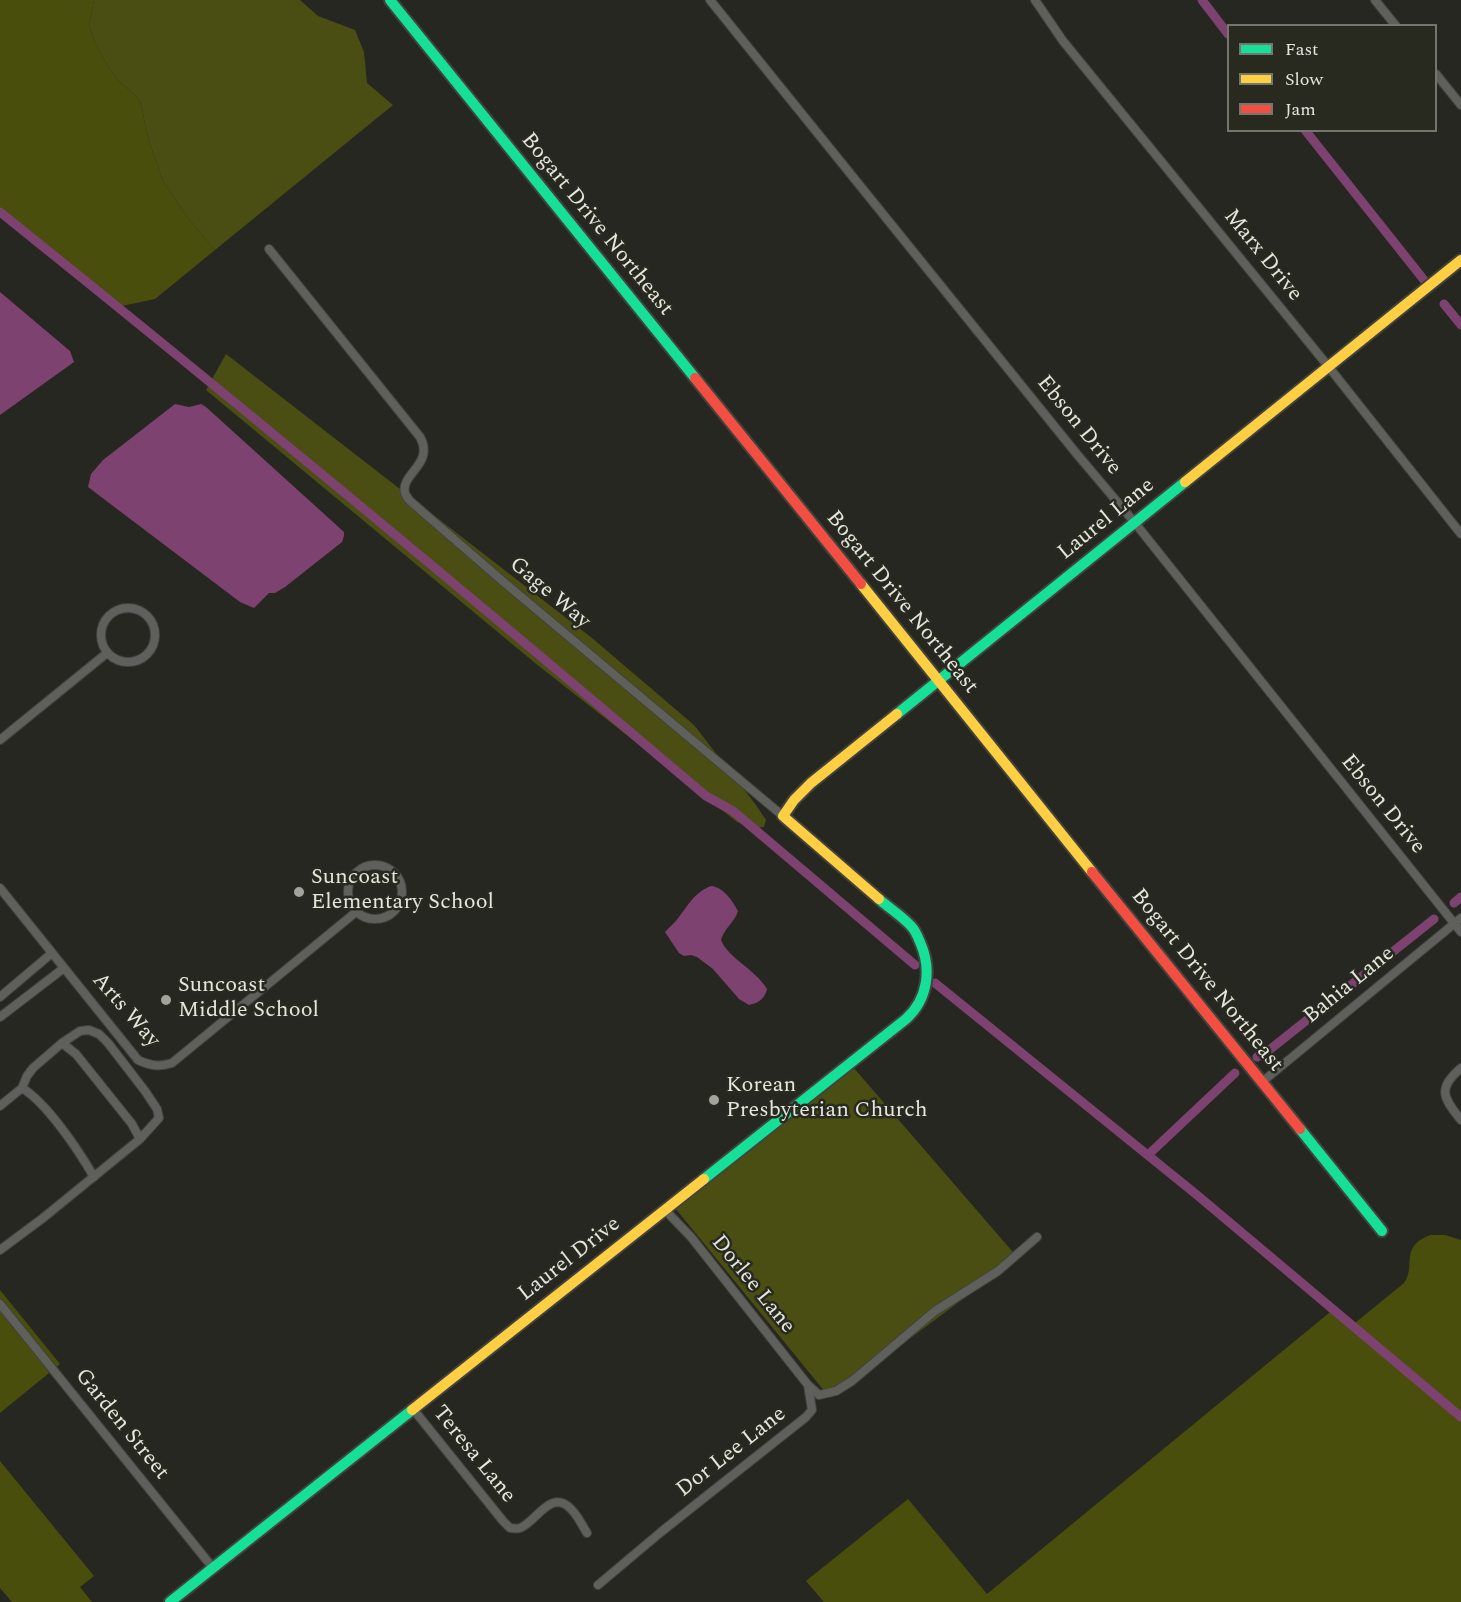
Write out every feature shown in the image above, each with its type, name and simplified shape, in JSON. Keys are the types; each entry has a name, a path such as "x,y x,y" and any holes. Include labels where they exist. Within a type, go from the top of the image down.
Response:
{"street":[{"name":"Bogart Drive Northeast","path":"390,0 1382,1231"},
{"name":"Ebson Drive","path":"710,0 1458,921 1461,932"},
{"name":"Marx Drive","path":"1035,0 1064,41 1461,534"},
{"path":"1375,0 1394,24"},
{"path":"1437,75 1461,105"},
{"name":"Gage Way","path":"269,249 425,445 424,454 405,484 405,493 410,501 903,919"},
{"name":"Laurel Lane","path":"783,816 802,791 1461,260"},
{"path":"125,608 142,612 148,617 153,624 155,641 146,656 130,663 113,659 106,653 100,637 101,629 110,615 125,608"},
{"path":"0,740 106,653"},
{"path":"371,865 388,867 395,872 403,890 398,908 383,919 373,920 356,912 348,897 348,888 356,873 363,867 371,865"},
{"name":"Arts Way","path":"0,888 138,1060 147,1065 160,1067 172,1063 356,912"},
{"name":"Laurel Drive","path":"170,1602 914,1011 927,982 926,961 916,933 903,919"},
{"name":"Bahia Lane","path":"1262,1082 1458,921"},
{"path":"0,997 52,953"},
{"path":"0,1017 64,968"},
{"path":"0,1106 22,1088 33,1068 72,1035 89,1030 99,1034 108,1044 145,1091 157,1109 159,1118 140,1139 0,1250"},
{"path":"62,1044 76,1054 132,1124 140,1139"},
{"path":"1461,1068 1446,1084 1444,1094 1447,1103 1461,1120"},
{"path":"22,1088 47,1110 85,1161 94,1177"},
{"name":"Dorlee Lane","path":"665,1210 691,1237 808,1385"},
{"path":"808,1385 819,1395 836,1391 852,1381 935,1311 998,1271 1037,1237"},
{"name":"Garden Street","path":"0,1304 213,1568"},
{"name":"Dor Lee Lane","path":"598,1585 806,1417 812,1410 808,1385"},
{"name":"Teresa Lane","path":"413,1409 510,1528 520,1527 542,1509 560,1502 570,1508 587,1533"}],"green space":[{"path":"94,0 300,0 318,16 355,30 364,52 367,83 393,105 215,250 187,217 163,181 149,141 140,101 119,81 96,44 89,26"},
{"path":"226,354 592,638 694,725 756,805 766,820 764,827 753,828 737,822 535,663 206,390"},
{"path":"853,1067 1018,1258 830,1398 675,1208"}],"shaded area":[{"path":"0,0 94,0 89,26 96,44 119,81 140,101 149,141 163,181 187,217 215,250 155,299 117,307 0,211"},
{"path":"0,292 70,351 74,362 0,415"},
{"path":"175,404 189,407 201,404 206,407 344,532 342,542 285,587 275,593 269,593 254,608 240,602 88,487 91,474 103,460"},
{"path":"711,886 723,891 738,911 722,936 724,946 756,975 767,989 763,997 753,1004 749,1005 739,999 713,969 697,957 684,956 679,953 665,932 696,895"},
{"path":"1430,1235 1445,1235 1461,1240 1461,1602 824,1602 806,1581 908,1499 987,1594 1335,1308 1355,1323 1404,1283 1408,1277 1411,1251 1420,1240"},
{"path":"0,1290 60,1364 0,1413"},
{"path":"0,1461 94,1576 80,1587 92,1602 12,1602 0,1588"}],"waterway":[{"path":"1202,0 1227,33"},
{"path":"1307,132 1424,280"},
{"path":"0,212 355,501 706,796 733,811 915,965"},
{"path":"1444,304 1461,325"},
{"path":"1454,903 1461,897"},
{"path":"1257,1057 1268,1051 1434,919"},
{"path":"935,983 1197,1195 1461,1417"},
{"path":"1148,1155 1235,1073"}],"traffic: fast":[{"path":"390,0 695,378"},
{"path":"897,714 1185,482"},
{"path":"704,1179 906,1019 919,1002 926,983 924,952 911,926 879,899"},
{"path":"1300,1129 1382,1231"},
{"path":"170,1602 412,1410"}],"traffic: slow":[{"path":"1185,482 1461,260"},
{"path":"861,584 1092,872"},
{"path":"879,899 783,816 794,800 811,783 897,714"},
{"path":"412,1410 704,1179"}],"traffic: jam":[{"path":"695,378 861,584"},
{"path":"1092,872 1300,1129"}],"place":[{"name":"Suncoast Elementary School","path":"299,892"},
{"name":"Suncoast Middle School","path":"166,1000"},
{"name":"Korean Presbyterian Church","path":"714,1100"}]}
